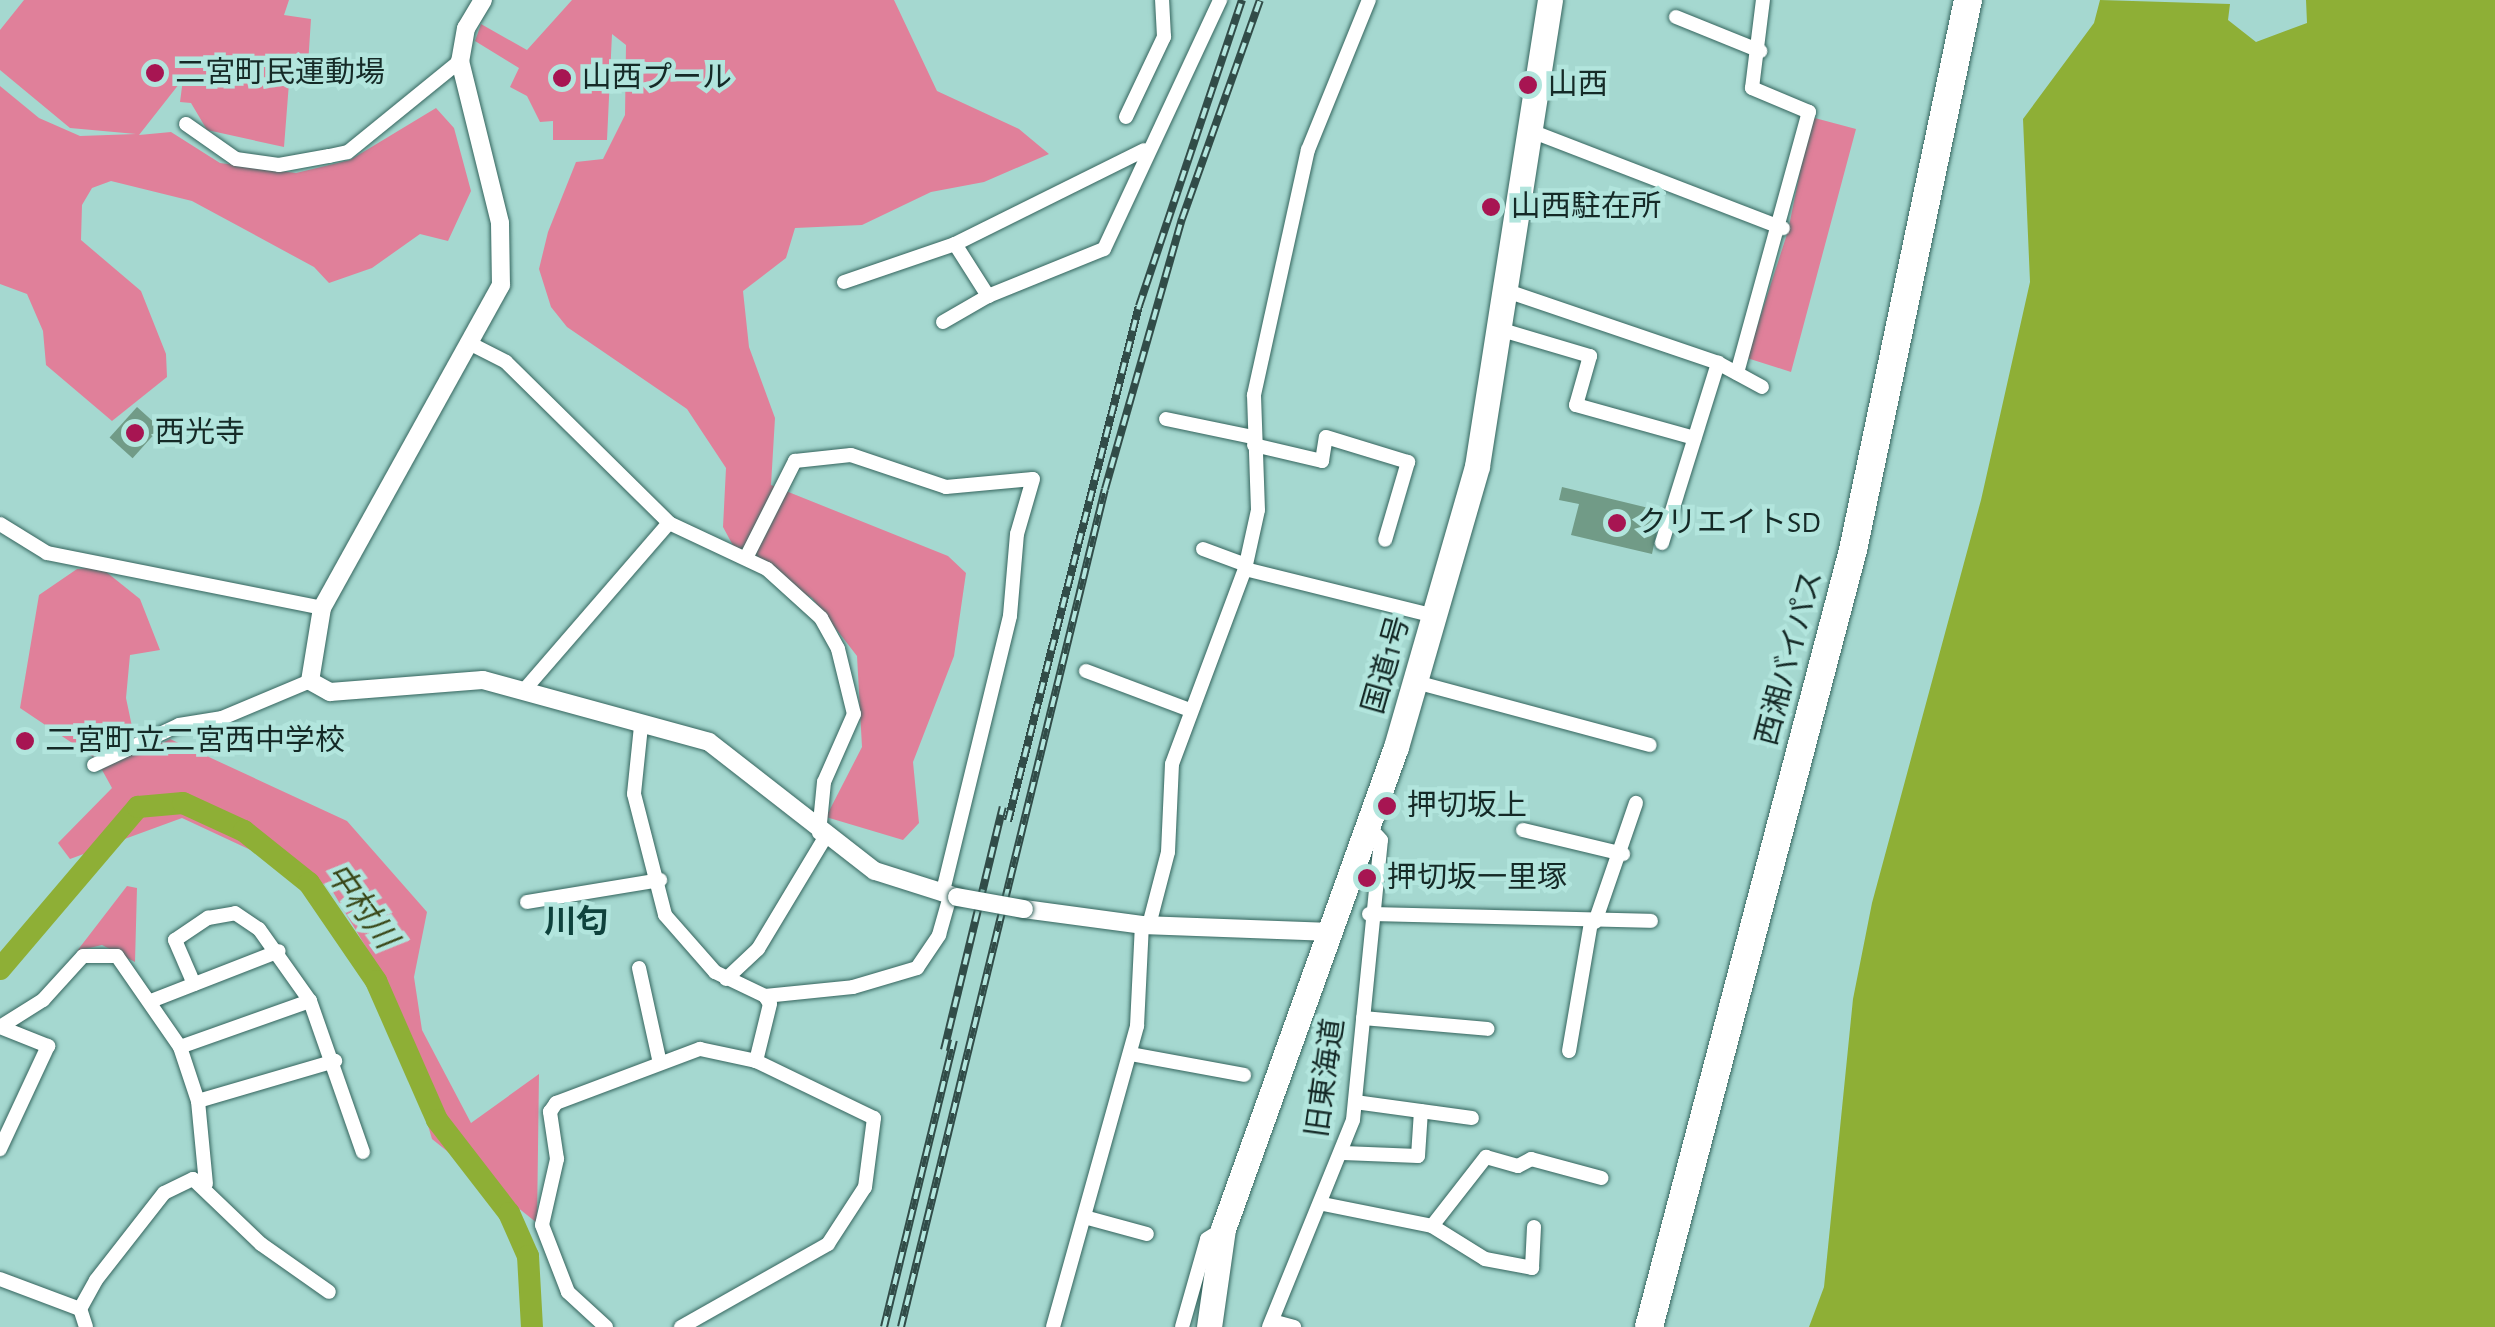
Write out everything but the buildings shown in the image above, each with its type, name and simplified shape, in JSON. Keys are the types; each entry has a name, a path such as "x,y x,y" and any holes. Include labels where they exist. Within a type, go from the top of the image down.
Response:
{"highway":[{"name":"国道1号","path":"1209,1327 1223,1229 1368,827 1416,682 1477,466 1502,330 1550,0"},
{"name":"西湘バイパス","path":"1632,1327 1841,524 1951,0"},
{"name":"西湘バイパス","path":"1649,1327 1852,550 1968,0"}],"street":[{"path":"310,682 322,608 474,345 501,284 504,254 460,60 466,28 483,0"},
{"path":"1126,116 1164,37 1162,0"},
{"path":"943,322 988,296 1104,248 1121,223 1144,150 1182,90 1220,0"},
{"path":"1054,1327 1088,1218 1130,1054 1146,925 1168,852 1172,764 1245,567 1258,510 1254,441 1264,336 1308,150 1369,0"},
{"path":"1737,373 1783,228 1790,166 1809,112 1752,88 1760,51 1763,0"},
{"path":"1676,17 1760,51"},
{"path":"186,124 236,159 280,165 348,152 460,60"},
{"path":"1531,132 1783,228"},
{"path":"844,282 955,244 1144,150"},
{"path":"955,244 988,296"},
{"path":"1507,291 1718,363 1762,387"},
{"path":"1502,330 1590,356 1576,406 1694,438"},
{"path":"474,345 506,362 670,523 746,558 821,618 842,665 854,714 824,782 822,834 758,950 726,978"},
{"path":"1662,542 1718,363"},
{"path":"1166,419 1322,462 1326,437 1408,462 1385,540"},
{"path":"641,726 634,794 660,880 664,915 726,978 765,996 853,987 917,968 939,935 950,896 1010,616 1032,479 946,487 850,456 795,461 746,558"},
{"path":"526,688 670,523"},
{"path":"0,524 46,553 322,608"},
{"path":"1204,549 1245,567 1435,616"},
{"path":"1086,670 1190,710"},
{"path":"94,765 180,725 222,718 310,682 330,692 457,680 526,688 736,757 822,834 875,871 950,896 1146,925 1334,927 1369,919 1651,920"},
{"path":"1416,682 1650,745"},
{"path":"1569,1051 1593,922 1623,854 1636,803"},
{"name":"旧東海道","path":"1270,1324 1323,1204 1343,1152 1356,1102 1369,919 1381,840 1368,827"},
{"path":"1523,830 1623,854"},
{"path":"527,902 660,880"},
{"path":"194,984 176,940 208,918 235,912 279,951 310,1001 335,1062 363,1152"},
{"path":"151,1001 279,951"},
{"path":"0,1149 48,1046 0,1026 93,954 132,968 180,1047 198,1101 206,1184 260,1244 329,1292"},
{"path":"639,968 659,1059"},
{"path":"756,1061 770,1004 765,996"},
{"path":"180,1047 310,1001"},
{"path":"1363,1018 1488,1029"},
{"path":"606,1327 568,1292 542,1225 557,1159 550,1112 588,1087 659,1059 700,1049 756,1061 874,1118 873,1165 828,1244 681,1327"},
{"path":"1130,1054 1244,1075"},
{"path":"198,1101 335,1062"},
{"path":"1356,1102 1472,1118"},
{"path":"1343,1152 1418,1156 1421,1111"},
{"path":"1432,1226 1486,1158 1518,1166 1531,1159 1602,1178"},
{"path":"80,1309 164,1194 178,1181 206,1184"},
{"path":"1323,1204 1432,1226 1485,1259 1532,1268 1534,1227"},
{"path":"1088,1218 1147,1234"},
{"path":"1182,1327 1207,1239 1223,1229"},
{"path":"0,1279 80,1309"},
{"path":"80,1309 86,1327"},
{"path":"1270,1324 1294,1327"}],"shaded area":[{"path":"24,0 289,0 284,15 311,19 307,80 289,83 284,147 207,130 191,103 180,102 183,79 139,135 171,132 220,163 296,173 350,160 436,108 454,128 471,191 448,241 420,234 372,268 329,283 314,267 192,201 111,181 92,188 82,205 81,240 141,291 166,354 167,377 112,421 46,365 43,331 27,294 0,284 0,86 39,118 80,136 136,134 70,128 0,70 0,30"},
{"path":"572,0 894,0 937,91 1019,129 1049,154 984,182 931,192 862,225 795,228 786,258 743,291 749,347 775,418 771,485 948,556 966,573 954,656 913,762 919,823 903,840 826,817 862,747 857,656 812,598 743,564 723,527 726,468 687,409 567,327 551,307 539,269 548,232 576,162 603,159 625,115 626,45 612,34 607,140 553,140 553,121 540,122 527,96 510,87 519,68 475,41 481,24 527,50"},
{"path":"2100,0 2230,4 2228,20 2256,42 2307,23 2306,0 2495,0 2495,1327 1809,1327 1824,1287 1853,999 1872,903 1981,500 2030,282 2023,119 2094,23"},
{"path":"1811,117 1856,129 1791,372 1747,358 1788,231"},
{"path":"100,567 140,599 160,650 130,655 126,698 138,755 170,739 347,821 427,912 414,977 422,1030 471,1123 539,1074 537,1223 432,1139 385,979 330,887 182,818 70,859 58,843 112,788 96,759 20,708 39,595 77,569"},
{"path":"127,886 137,888 135,962 102,945 77,951"}],"waterway":[{"name":"中村川","path":"0,969 138,807 183,803 244,831 309,883 376,981 437,1120 509,1213 528,1256 532,1327"}],"railway":[{"path":"1008,821 1139,306 1242,0"},
{"path":"901,1327 1105,489 1182,219 1260,0"},
{"path":"944,1050 1003,807"},
{"path":"884,1327 954,1040"}],"place":[{"name":"二宮町民運動場","path":"155,73"},
{"name":"山西プール","path":"562,78"},
{"name":"山西","path":"1528,85"},
{"name":"山西駐在所","path":"1491,207"},
{"name":"西光寺","path":"135,433"},
{"name":"クリエイトSD","path":"1617,523"},
{"name":"二宮町立二宮西中学校","path":"25,741"},
{"name":"押切坂上","path":"1387,806"},
{"name":"押切坂一里塚","path":"1367,878"}],"district":[{"name":"川匂","path":"576,922"}]}
